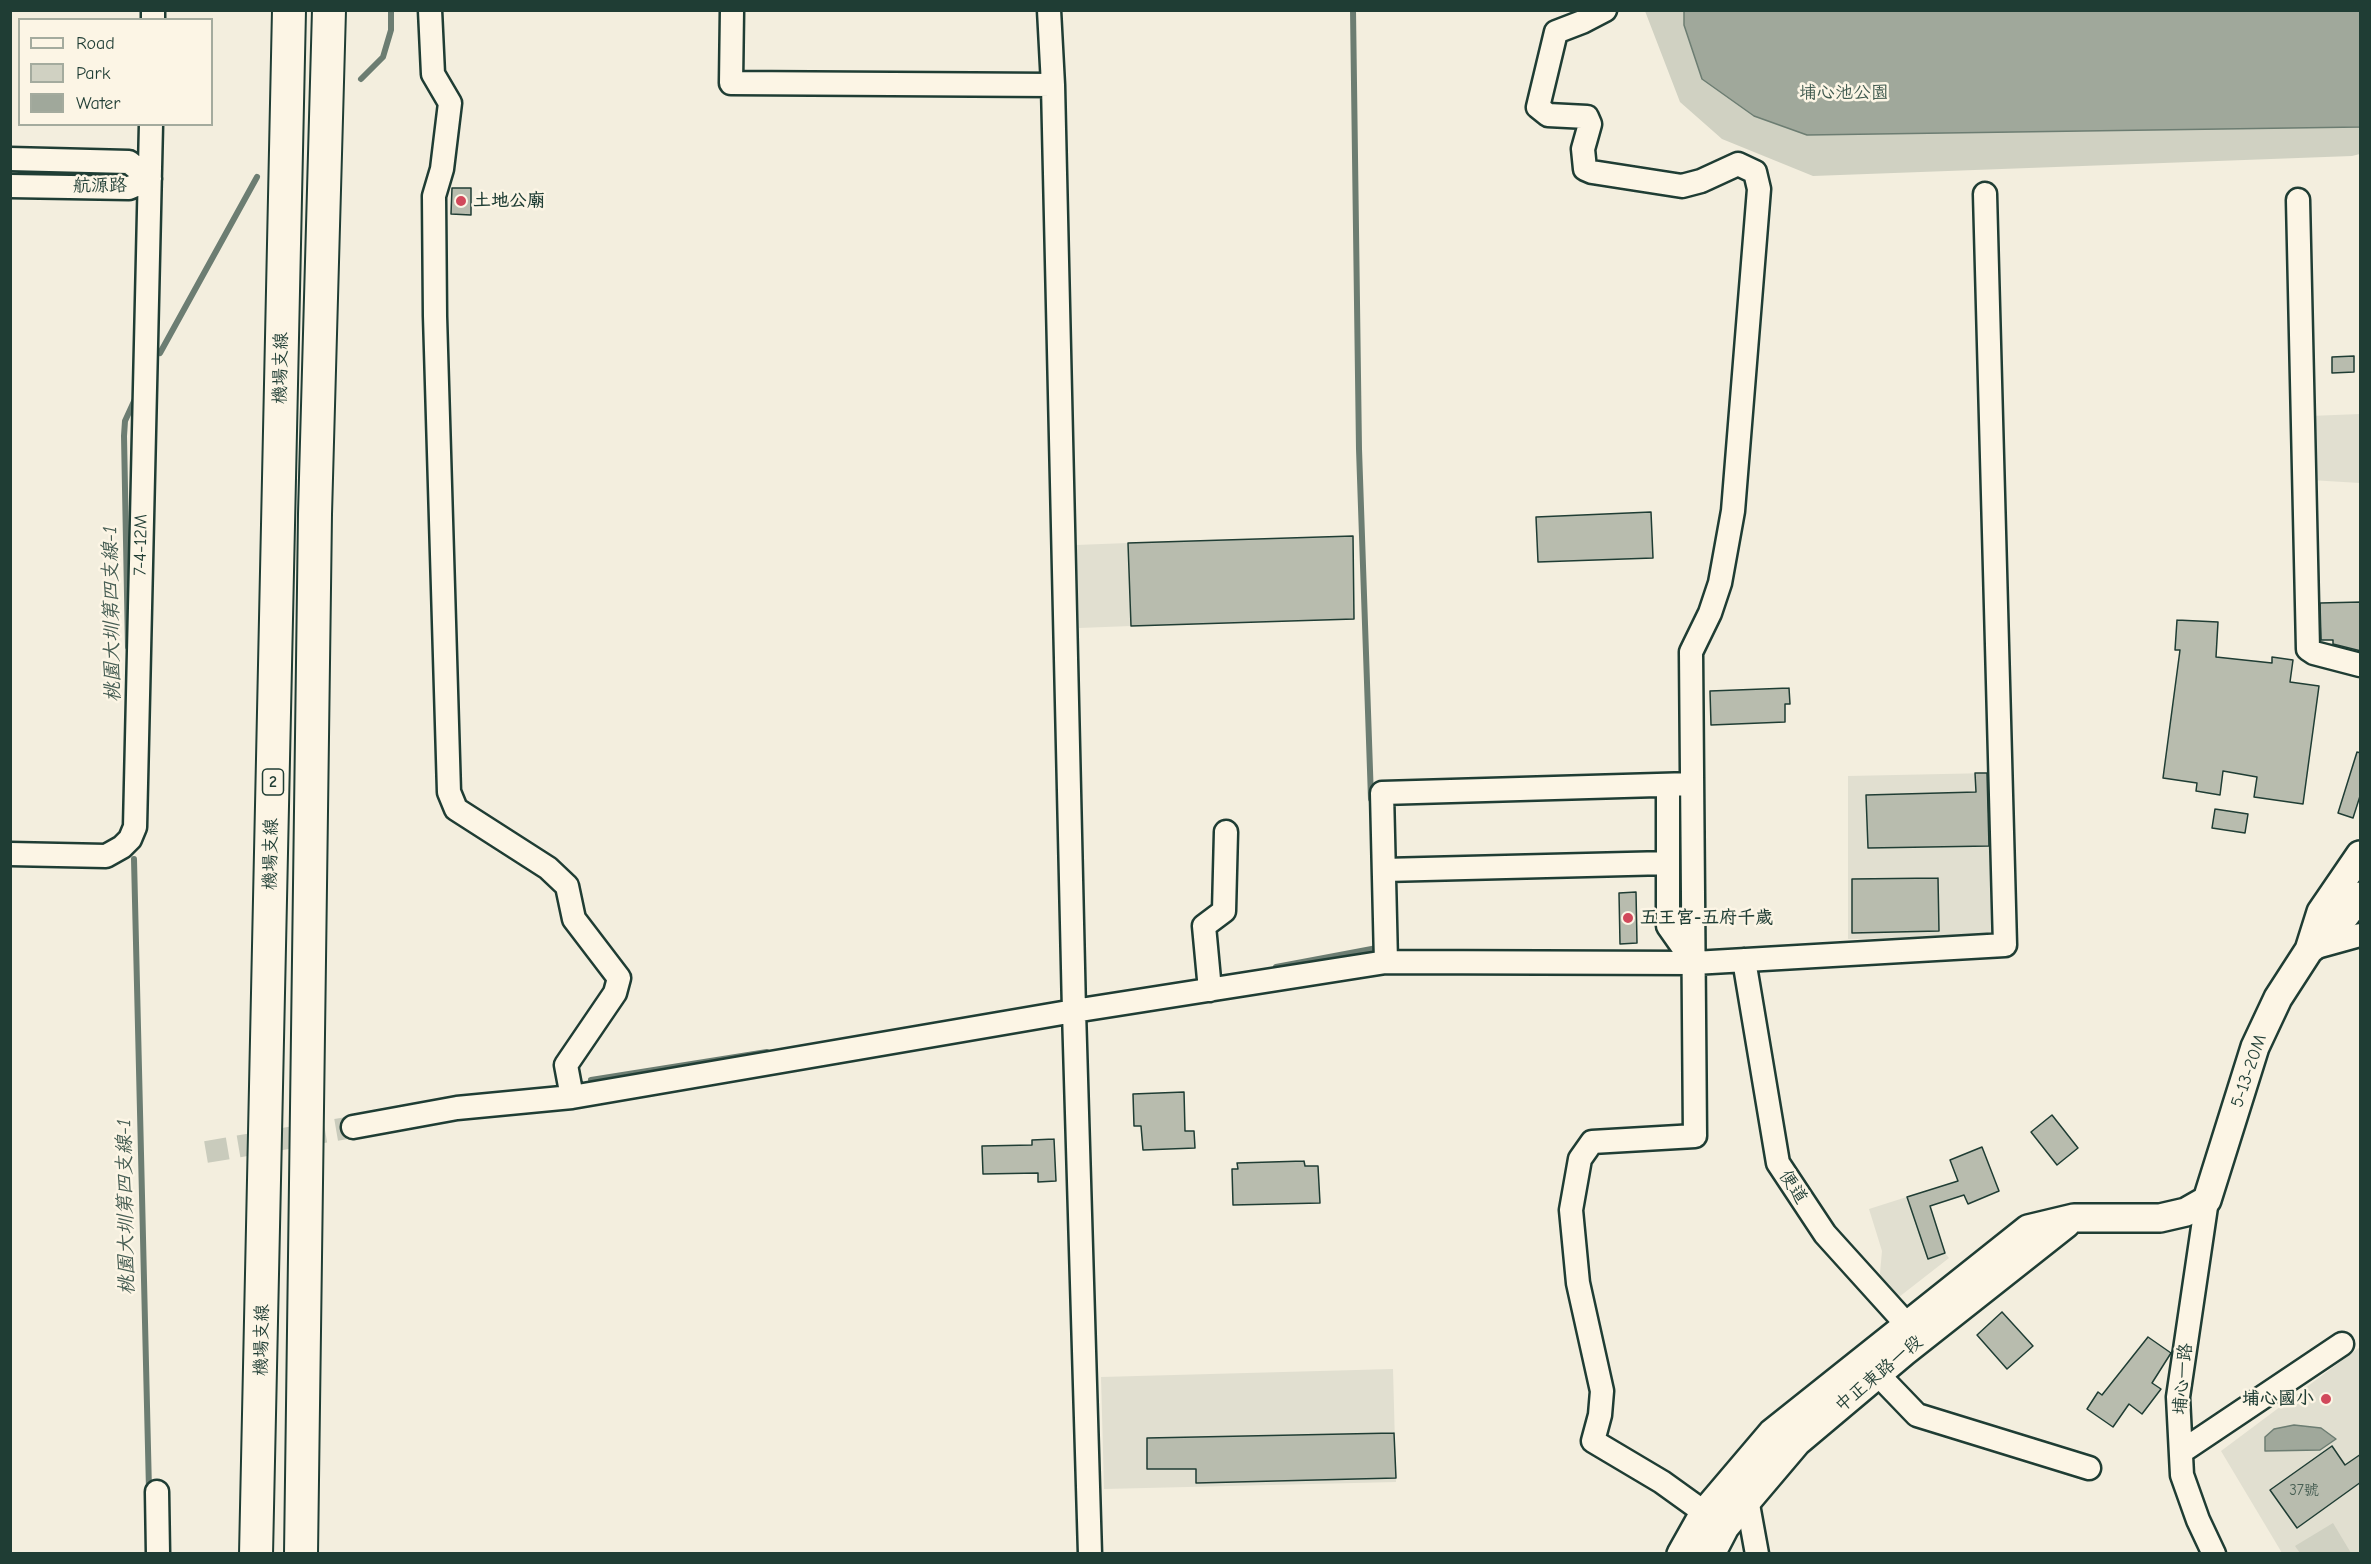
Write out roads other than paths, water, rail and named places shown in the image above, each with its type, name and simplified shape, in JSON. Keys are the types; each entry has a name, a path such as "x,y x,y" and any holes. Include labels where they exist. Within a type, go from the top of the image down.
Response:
{"highway":[{"name":"機場支線","path":"256,1554 289,10"},
{"name":"機場支線","path":"301,1554 315,514 329,10"}],"main road":[{"path":"2309,950 2321,912 2361,855"},
{"path":"2309,950 2336,928 2361,896"},
{"name":"5-13-20M","path":"2207,1200 2255,1047 2278,998 2309,950"},
{"path":"2074,1218 2160,1218 2186,1212 2207,1200"},
{"name":"中正東路一段","path":"1913,1332 2074,1218"},
{"name":"中正東路一段","path":"1681,1554 1714,1520 1738,1490 1772,1433 1871,1367 2028,1229 2074,1218"},
{"name":"中正東路一段","path":"1710,1554 1714,1520"}],"street":[{"path":"430,10 433,74 450,103 442,169 434,196 449,792 456,809 548,868 567,886 574,919 619,978 615,993 566,1065 572,1097"},
{"path":"732,10 731,83 1053,85"},
{"path":"1049,10 1053,85 1074,1011 1090,1554"},
{"path":"1605,10 1556,32 1538,107 1548,115 1587,117 1590,124 1583,149 1585,169 1682,186 1701,181 1738,164 1755,172 1759,189 1733,511 1720,583 1710,613 1691,652 1695,1136 1592,1142 1580,1159 1571,1210 1578,1283 1602,1391 1600,1415 1593,1441 1662,1482 1714,1520"},
{"name":"7-4-12M","path":"10,854 106,856 122,847 130,839 135,827 151,126"},
{"name":"航源路","path":"10,159 129,162 150,180 129,188 10,186"},
{"path":"352,1127 457,1108 572,1097 1074,1011 1386,963 1694,963 2004,945 1985,194"},
{"path":"2298,200 2308,649 2314,653 2361,665"},
{"path":"1386,963 1382,793 1692,784"},
{"path":"1668,785 1668,926 1694,963"},
{"path":"1210,990 1204,926 1224,911 1226,832"},
{"path":"1384,870 1668,863"},
{"path":"2309,950 2361,935"},
{"path":"2309,950 2361,950"},
{"name":"便道","path":"1744,960 1778,1163 1825,1234 1913,1332"},
{"name":"埔心一路","path":"2207,1200 2178,1397 2182,1475 2198,1520 2214,1554"},
{"path":"2181,1452 2342,1344"},
{"path":"1871,1367 1917,1415 2089,1468"},
{"path":"1738,1490 1758,1554"},
{"path":"157,1492 158,1554"}],"water":[{"name":"埔心池公園","path":"1684,10 2360,11 2360,127 1807,135 1754,116 1702,79 1684,25"},
{"path":"2294,1425 2321,1428 2336,1439 2320,1450 2265,1451 2265,1437 2274,1429"}],"waterway":[{"name":"桃園大圳第四支線-1","path":"361,79 383,57 391,30 391,10"},
{"path":"1353,10 1359,449 1371,799"},
{"name":"桃園大圳第四支線-1","path":"160,353 257,177"},
{"name":"桃園大圳第四支線-1","path":"128,647 124,436 125,421 136,397"},
{"name":"桃園大圳第四支線-1","path":"134,859 149,1490"},
{"path":"1276,967 1377,948 1377,944"},
{"path":"591,1080 767,1052"}],"tunnel":[{"path":"206,1152 353,1127"}],"place":[{"name":"土地公廟","path":"461,201"},
{"name":"五王宮-五府千歲","path":"1628,918"},
{"name":"埔心國小","path":"2326,1399"}]}
